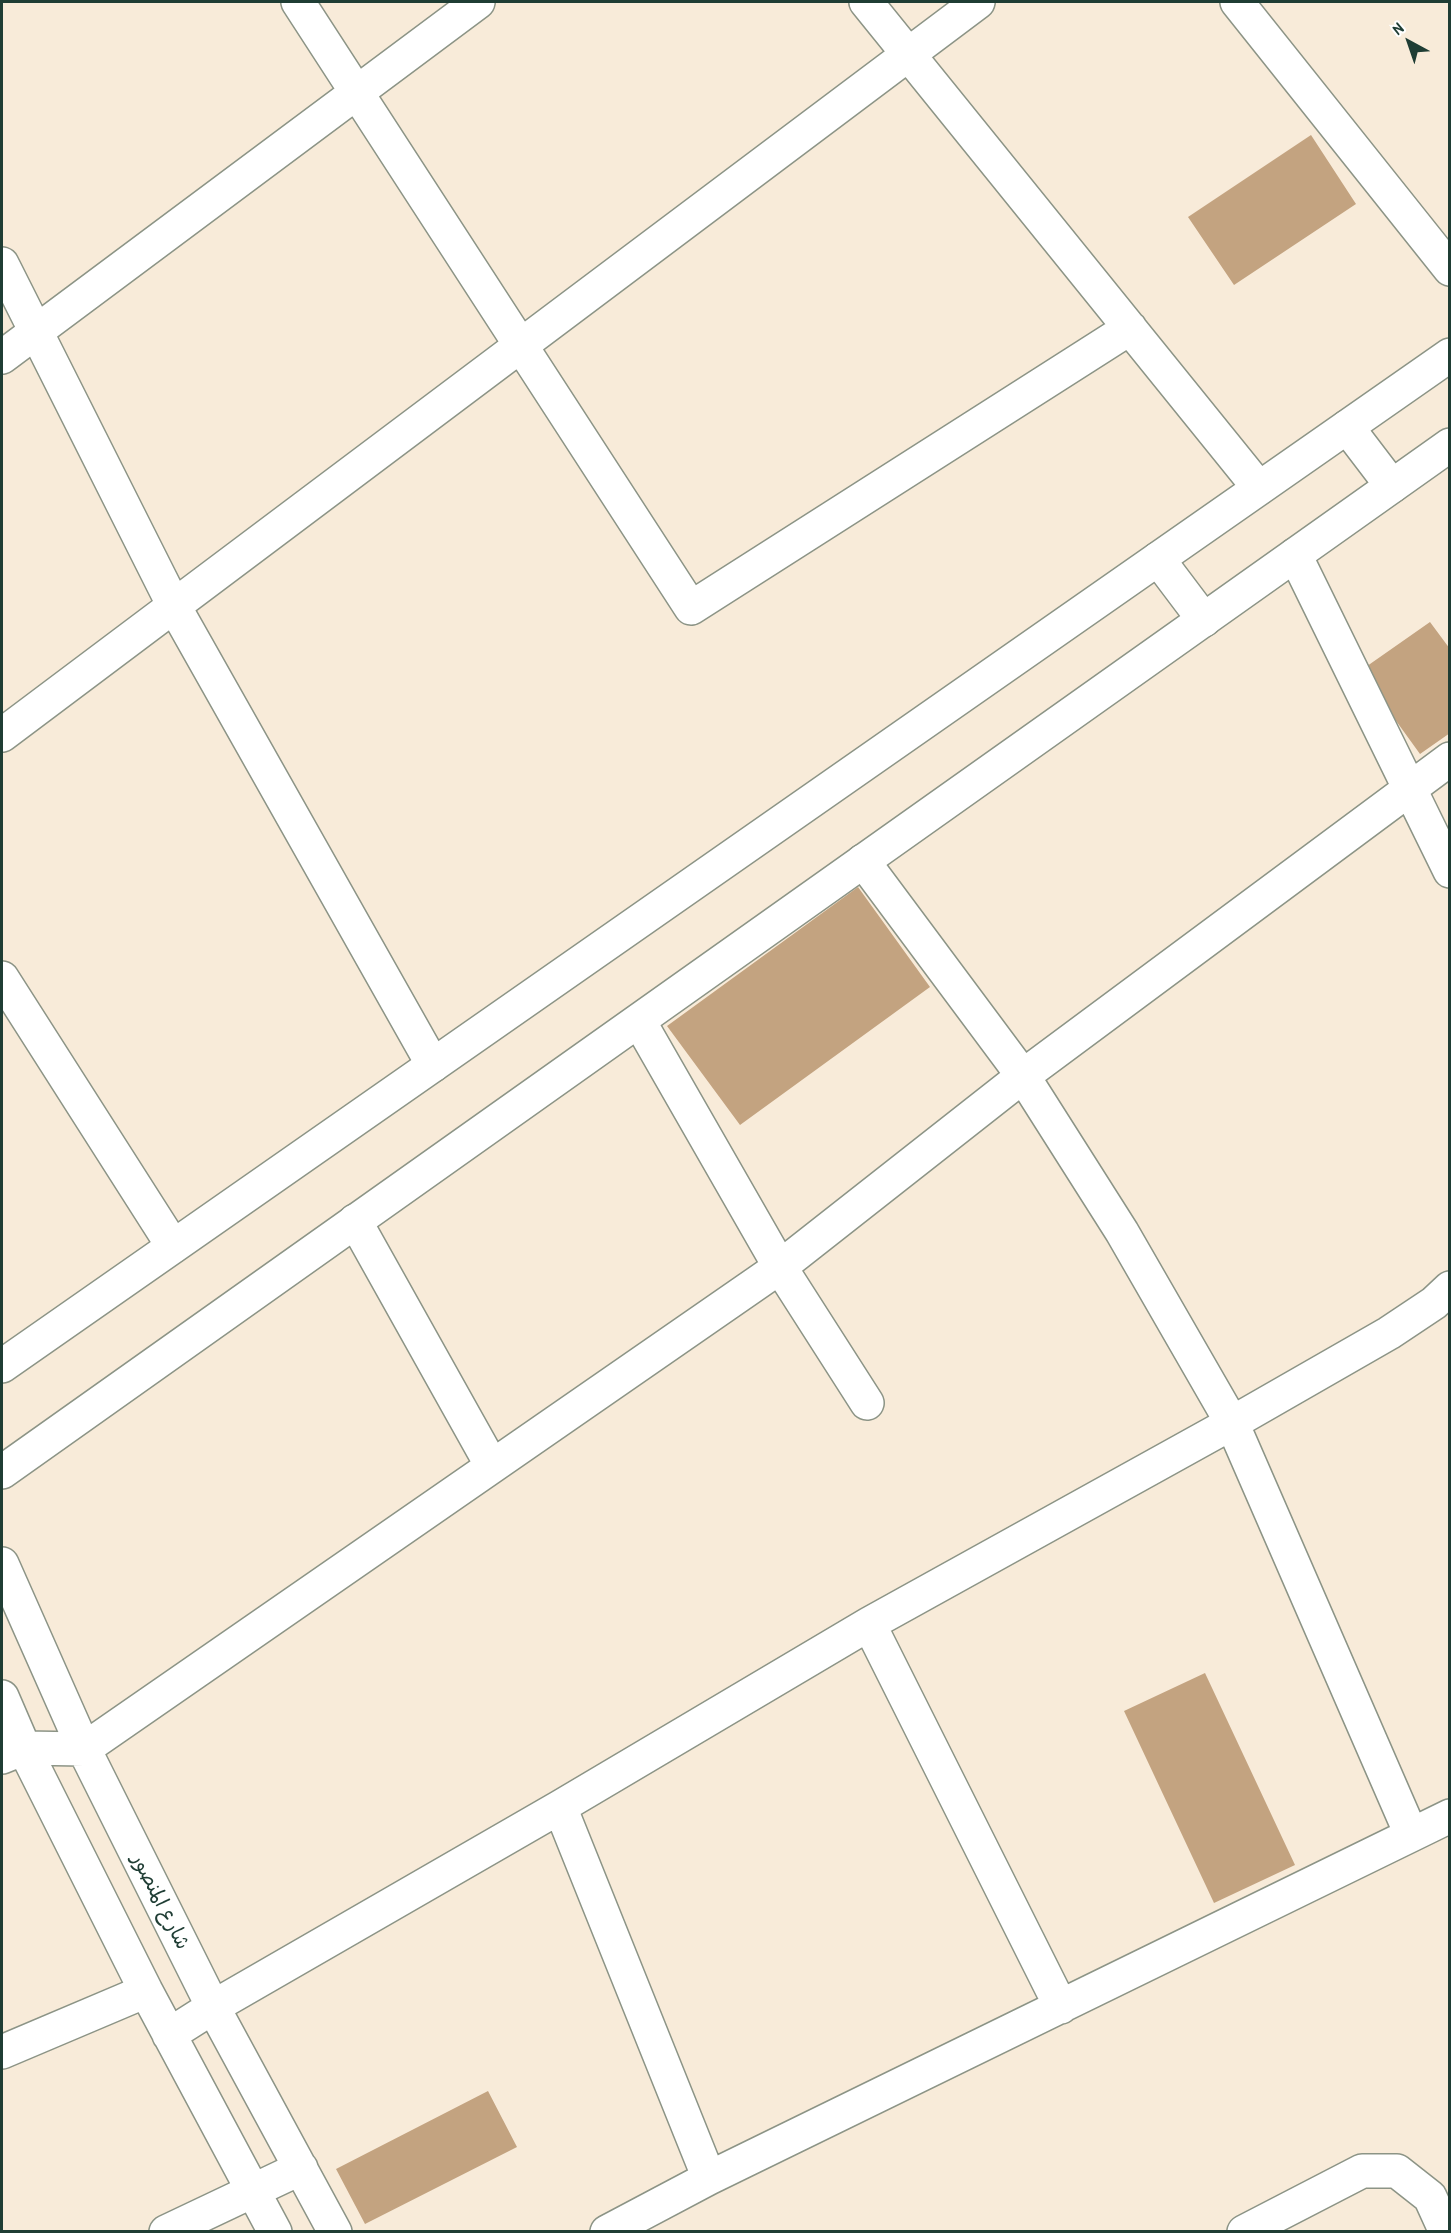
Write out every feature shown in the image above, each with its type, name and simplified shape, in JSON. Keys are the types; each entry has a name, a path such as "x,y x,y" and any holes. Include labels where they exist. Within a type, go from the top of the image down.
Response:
{"street":[{"path":"298,2 691,608 1130,327"},
{"path":"2,357 478,2"},
{"path":"866,2 1259,488"},
{"path":"2,735 978,2"},
{"path":"1237,2 1449,269"},
{"path":"2,264 174,606 433,1065"},
{"path":"2,1366 1449,355"},
{"path":"1347,427 1392,486"},
{"path":"2,1472 1449,445"},
{"path":"1295,555 1449,871"},
{"path":"1158,559 1204,620"},
{"path":"13,1752 84,1749 780,1267 1023,1076 1449,759"},
{"path":"863,861 1023,1076 1122,1232 1232,1423 1411,1834"},
{"path":"2,978 173,1246"},
{"path":"639,1021 780,1267 867,1403"},
{"path":"355,1221 492,1466"},
{"path":"169,2036 213,2007 560,1807 869,1624 1389,1334 1434,1302 1449,1288"},
{"name":"شارع المنصور","path":"2,1564 84,1749 213,2007 335,2232"},
{"path":"869,1624 1061,2007"},
{"path":"2,1696 13,1752 146,1991 275,2232"},
{"path":"560,1807 709,2178"},
{"path":"607,2232 709,2178 1449,1816"},
{"path":"2,2052 146,1991"},
{"path":"166,2232 300,2168"},
{"path":"1244,2232 1362,2171 1397,2171 1430,2197 1446,2232"}],"building":[{"path":"1311,135 1356,204 1234,285 1188,217"},
{"path":"1430,622 1450,649 1450,733 1420,754 1360,671"},
{"path":"858,887 930,987 740,1125 667,1026"},
{"path":"1205,1673 1295,1865 1214,1903 1124,1711"},
{"path":"488,2091 517,2147 365,2224 336,2169"}]}
